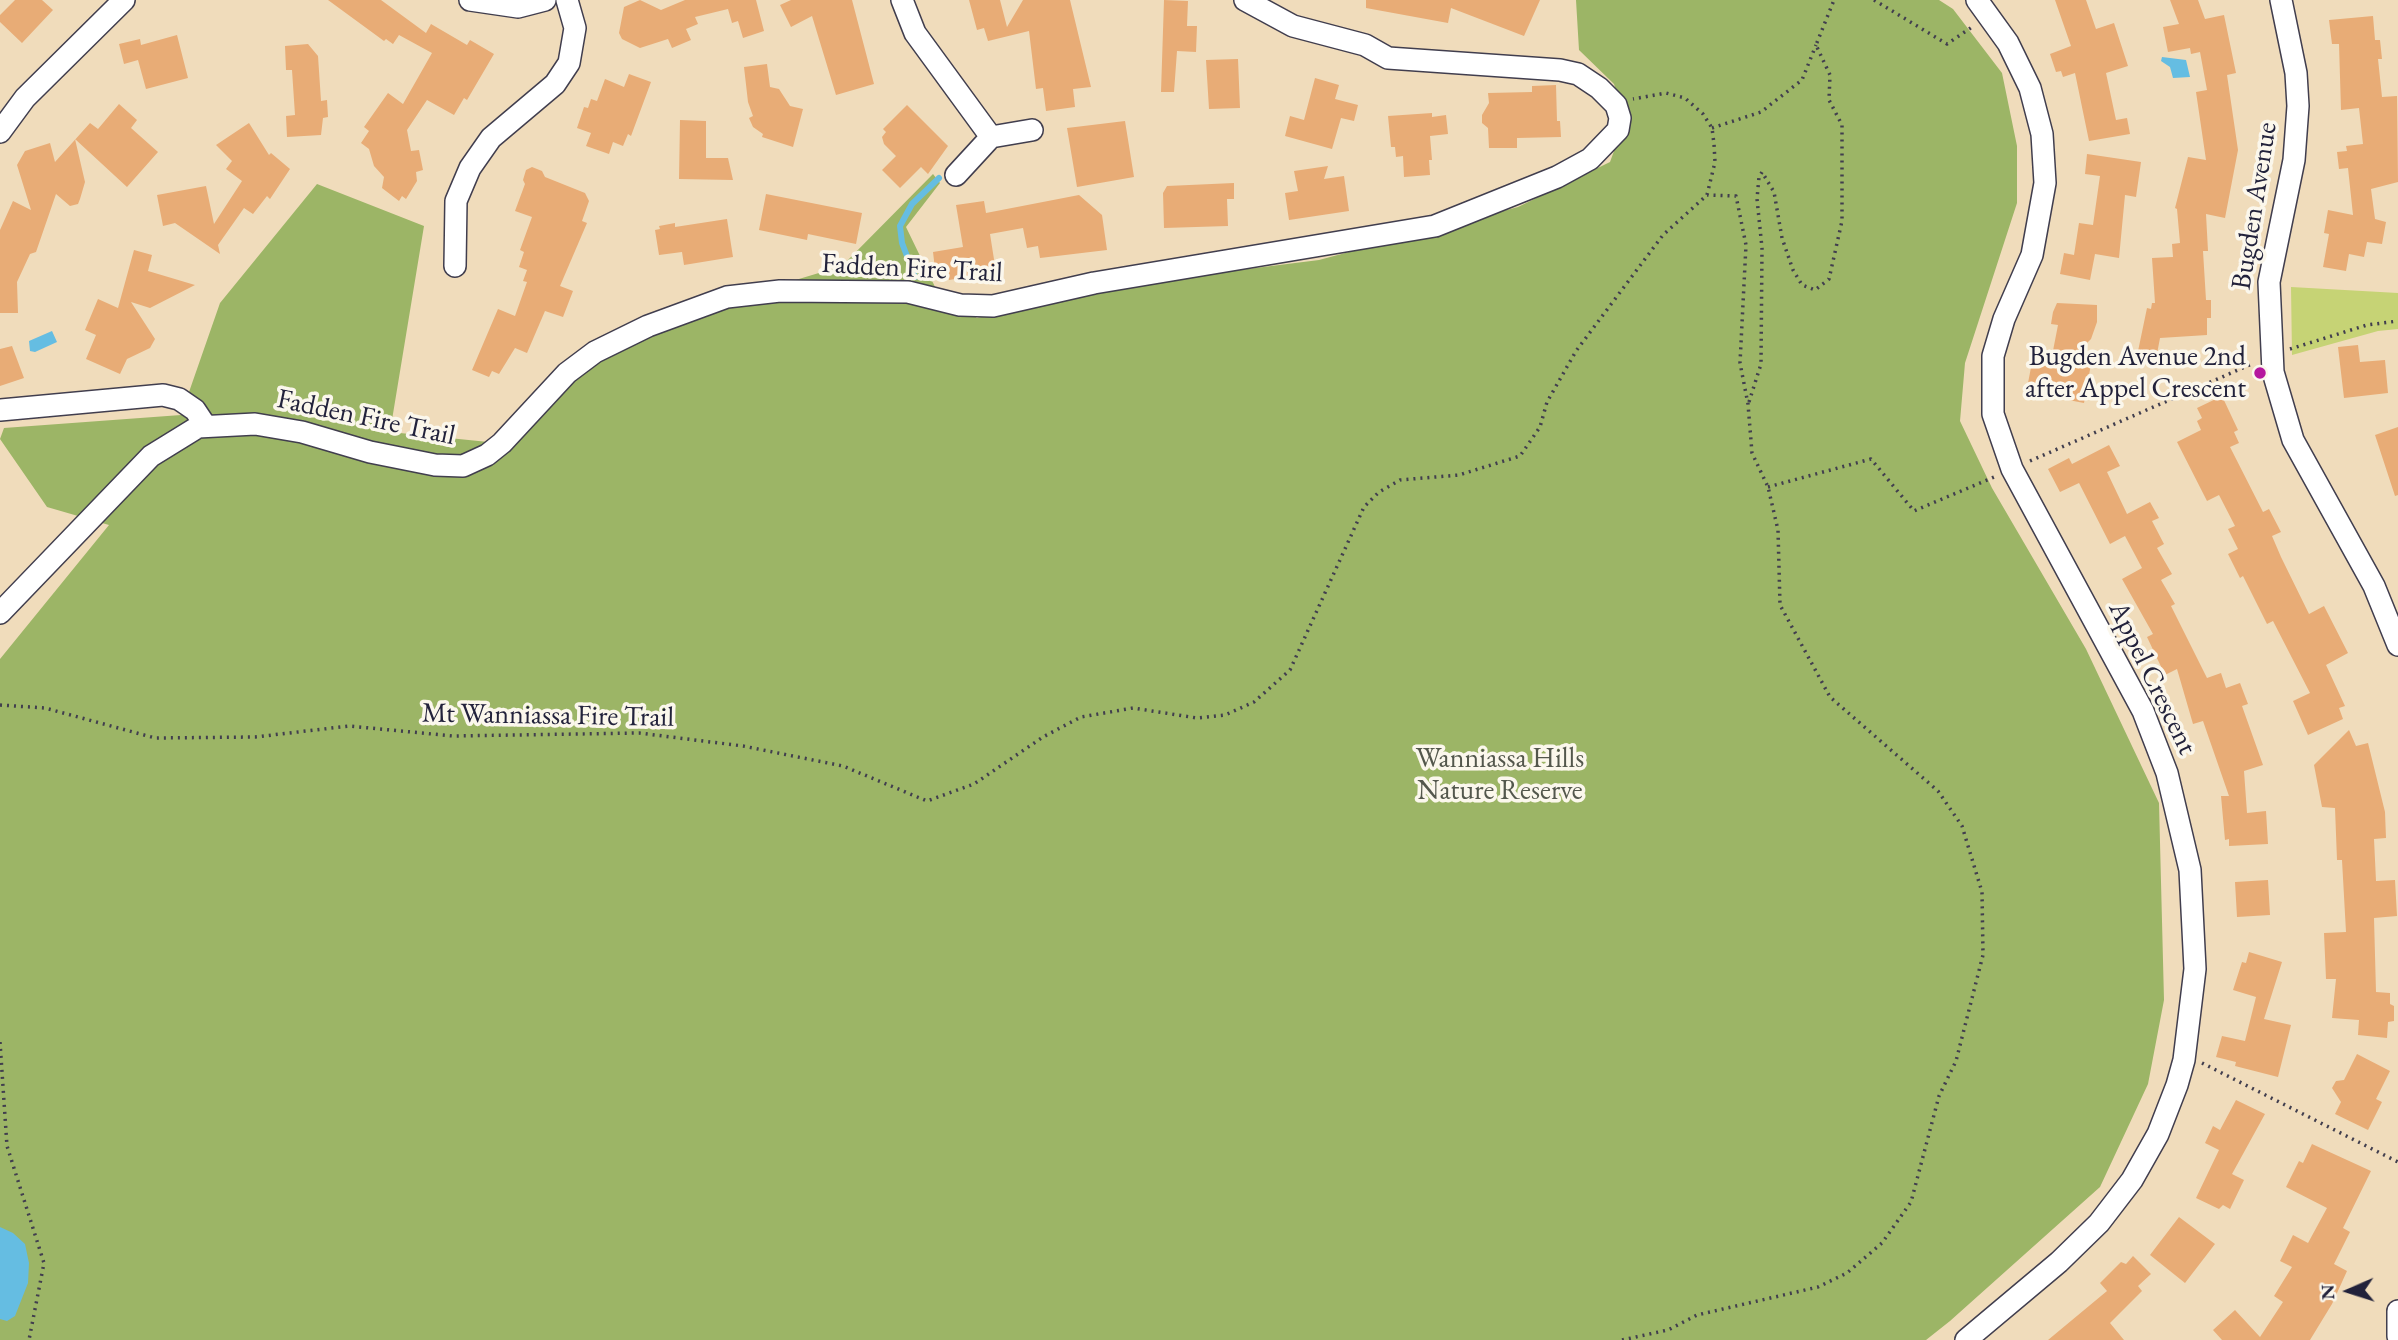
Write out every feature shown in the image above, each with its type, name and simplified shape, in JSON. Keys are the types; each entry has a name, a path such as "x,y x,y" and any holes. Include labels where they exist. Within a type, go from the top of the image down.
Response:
{"street":[{"path":"0,132 25,98 124,0"},
{"path":"470,0 518,7 545,0"},
{"path":"455,266 456,201 470,168 491,138 555,84 569,63 575,28 567,0"},
{"path":"902,0 915,33 991,137"},
{"path":"1245,0 1293,26 1365,45 1388,58 1560,69 1577,74 1599,88 1616,105"},
{"name":"Appel Crescent","path":"1966,1340 2059,1262 2099,1223 2132,1180 2158,1134 2177,1085 2184,1055 2195,969 2194,903 2184,838 2167,773 2143,710 2012,469 1993,414 1991,375 2004,318 2032,255 2039,231 2045,183 2042,134 2030,88 2008,43 1978,0"},
{"name":"Bugden Avenue","path":"2281,0 2296,73 2298,106 2294,160 2269,282 2273,372 2293,440 2393,618 2398,645"},
{"name":"Fadden Fire Trail","path":"0,613 150,456 205,425 255,424 302,432 370,452 435,465 463,466 487,455 502,443 567,373 595,352 621,338 702,304 753,292 780,291 908,292 960,305 993,306 1094,284 1435,226 1557,177 1590,159 1618,130 1620,118 1616,105"},
{"path":"956,175 991,137 1031,130"},
{"path":"0,410 163,395 179,399 195,410 205,425"},
{"path":"2398,1311 2398,1336"}],"path":[{"path":"1712,128 1761,112 1802,79 1834,0"},
{"path":"1874,0 1947,44 1974,26"},
{"path":"1748,404 1761,364 1762,248 1756,199 1759,177 1762,172 1774,192 1782,238 1793,270 1802,285 1815,290 1829,279 1842,221 1842,125 1829,100 1830,75 1816,45"},
{"path":"1616,105 1642,96 1666,93 1685,98 1703,114 1712,128 1715,162 1707,195 1735,197 1746,245 1740,363 1748,404 1752,453 1768,487 1778,530 1780,605 1830,697 1938,791 1962,827 1982,892 1983,955 1956,1061 1940,1096 1911,1202 1882,1242 1847,1273 1818,1287 1697,1315 1668,1329 1622,1340"},
{"name":"Mt Wanniassa Fire Trail","path":"0,705 45,708 155,738 255,737 349,726 453,736 639,733 743,746 843,766 926,801 974,783 1043,737 1081,716 1133,708 1197,718 1225,715 1254,702 1290,670 1364,507 1379,492 1400,480 1459,475 1520,456 1540,427 1547,402 1576,351 1663,236 1707,195"},
{"path":"2288,349 2367,325 2398,321"},
{"path":"1768,487 1871,459 1914,511 2256,362"},
{"path":"0,1042 7,1146 44,1263 29,1340"},
{"path":"2184,1055 2398,1162"}],"green space":[{"name":"Wanniassa Hills Nature Reserve","path":"1576,0 1939,0 1953,9 2002,73 2017,146 2017,203 1965,363 1960,421 1992,488 2086,649 2159,803 2164,1000 2148,1084 2100,1187 1950,1321 1926,1340 0,1340 0,659 109,525 47,507 0,439 4,428 181,415 220,303 317,184 424,226 390,432 498,443 575,379 663,320 842,266 933,174 940,183 906,227 937,291 977,318 1089,289 1319,260 1518,207 1610,162 1625,121 1614,84 1579,50"},
{"path":"2291,287 2398,293 2398,329 2378,331 2292,355"}],"water":[{"path":"2162,57 2186,60 2190,77 2173,78 2170,67 2161,61"},
{"path":"52,331 57,342 35,352 30,351 29,341"},
{"path":"0,1227 13,1233 25,1244 29,1263 28,1283 15,1316 7,1321 0,1319"}],"building":[{"path":"15,0 42,0 53,10 22,43 0,22 0,15"},
{"path":"328,0 381,0 426,33 431,24 467,45 470,40 494,54 467,100 464,98 454,115 427,100 407,130 411,151 419,150 423,170 416,172 417,181 406,199 402,196 399,201 382,188 384,177 374,166 369,149 361,143 369,131 364,127 388,93 403,104 432,53 399,35 393,44 386,39 384,41"},
{"path":"640,0 661,10 685,0 756,0 764,31 743,38 738,21 732,23 728,9 695,17 698,24 686,29 691,40 672,48 668,39 640,48 622,39 619,33 624,7"},
{"path":"791,0 852,0 874,84 836,95 812,16 791,27 780,5"},
{"path":"969,0 1000,0 1007,27 1023,0 1070,0 1091,87 1073,89 1075,107 1046,111 1043,88 1036,89 1029,31 988,41 984,28 977,30"},
{"path":"1164,0 1188,1 1187,26 1197,26 1196,52 1177,51 1174,92 1161,92"},
{"path":"1366,0 1540,0 1524,36 1451,8 1448,23 1366,8"},
{"path":"2055,0 2086,0 2096,29 2114,23 2128,66 2106,73 2116,120 2127,118 2130,134 2089,141 2075,73 2063,77 2061,71 2056,72 2050,54 2071,46"},
{"path":"2170,0 2198,0 2205,19 2224,15 2236,73 2227,75 2238,150 2225,218 2206,214 2208,251 2203,251 2206,300 2211,300 2207,335 2160,338 2156,359 2137,356 2147,308 2151,309 2152,303 2155,303 2152,258 2173,257 2172,244 2180,243 2175,208 2188,157 2206,160 2196,92 2207,90 2200,52 2191,54 2190,48 2168,52 2163,27 2179,24"},
{"path":"2373,16 2375,40 2380,40 2382,59 2378,59 2382,97 2397,96 2398,182 2371,189 2375,219 2386,222 2382,244 2367,242 2364,257 2349,254 2346,271 2323,267 2329,234 2324,233 2328,210 2353,215 2348,168 2339,169 2337,152 2347,151 2346,146 2363,144 2359,108 2341,110 2339,44 2332,44 2329,20"},
{"path":"177,35 188,78 146,89 138,60 124,64 119,44 140,39 141,45"},
{"path":"308,44 318,56 321,101 327,100 328,117 323,118 321,135 287,137 286,116 295,115 292,70 286,70 285,46"},
{"path":"1238,59 1240,108 1209,109 1206,60"},
{"path":"767,64 770,87 779,89 790,106 803,109 793,147 762,137 763,134 753,127 749,118 753,116 748,102 744,67"},
{"path":"629,74 651,82 631,136 628,134 623,146 613,142 609,154 586,146 591,133 577,128 584,107 588,108 591,99 597,101 605,79 624,87"},
{"path":"1315,78 1339,85 1335,99 1358,105 1354,121 1341,118 1332,149 1285,136 1290,116 1304,120"},
{"path":"1556,85 1557,121 1560,121 1561,137 1517,138 1517,148 1489,148 1488,128 1482,123 1482,115 1489,103 1488,93 1532,92 1532,86"},
{"path":"119,104 137,120 131,128 158,152 127,187 75,139 90,123 98,129"},
{"path":"907,105 948,146 928,174 921,167 900,188 882,170 896,156 884,144 882,137 886,132 883,129"},
{"path":"1432,113 1432,117 1446,115 1448,134 1430,136 1430,175 1404,177 1403,156 1396,157 1395,147 1391,147 1388,116"},
{"path":"680,120 706,121 706,158 728,158 733,180 679,179"},
{"path":"1125,121 1134,177 1077,187 1067,128"},
{"path":"249,123 269,155 271,153 290,169 270,199 267,196 253,214 244,208 218,245 220,254 175,223 163,226 157,195 206,186 214,224 242,181 226,169 232,161 216,145"},
{"path":"75,140 85,182 78,204 70,206 56,194 36,252 30,254 17,282 18,313 0,313 0,230 13,201 31,210 17,165 25,151 50,143 55,162"},
{"path":"2087,154 2141,162 2136,197 2125,195 2119,258 2095,254 2090,280 2060,274 2064,253 2074,255 2079,223 2093,225 2100,176 2085,174"},
{"path":"1328,166 1324,179 1344,176 1349,211 1289,220 1285,193 1298,191 1294,171"},
{"path":"532,167 542,171 545,177 585,193 589,201 582,221 587,223 560,286 573,291 563,317 545,311 527,353 515,348 499,374 492,371 489,377 472,370 498,309 515,316 527,282 523,281 527,270 519,267 524,252 520,250 532,217 515,211 525,184 523,180 526,170"},
{"path":"1234,183 1234,199 1227,199 1228,226 1164,228 1163,193 1167,186"},
{"path":"766,194 862,213 856,244 808,234 807,240 759,230"},
{"path":"1079,195 1102,215 1107,250 1040,258 1038,246 1027,248 1023,228 990,234 996,272 949,280 947,267 935,269 933,252 963,247 956,205 984,201 986,213"},
{"path":"727,219 733,257 684,265 682,252 659,255 655,230 660,229 659,226 675,223 675,227"},
{"path":"134,250 152,255 148,271 195,285 150,308 131,302 155,339 150,348 127,359 120,374 86,359 96,335 85,330 98,299 118,308"},
{"path":"2057,303 2097,305 2097,322 2091,339 2070,360 2091,364 2084,403 2053,397 2055,389 2028,383 2033,357 2051,361 2058,325 2051,324"},
{"path":"2358,345 2360,362 2385,360 2388,393 2344,398 2338,347"},
{"path":"12,346 24,378 0,386 0,349"},
{"path":"2222,396 2238,430 2234,432 2239,443 2230,447 2263,512 2269,509 2281,532 2272,536 2281,557 2309,614 2324,606 2348,653 2326,665 2345,706 2339,708 2343,719 2308,735 2293,701 2310,693 2273,621 2267,624 2243,576 2240,578 2228,554 2238,549 2228,529 2235,526 2219,495 2207,501 2177,442 2201,430 2197,421 2202,418 2197,408"},
{"path":"2398,427 2398,495 2395,496 2375,435"},
{"path":"2109,445 2120,466 2107,472 2127,514 2150,502 2159,518 2152,521 2164,544 2157,548 2172,574 2161,580 2175,604 2171,606 2207,678 2221,673 2226,688 2240,683 2248,704 2242,706 2263,765 2244,771 2247,813 2266,811 2268,844 2229,846 2229,839 2225,840 2221,796 2229,796 2203,721 2193,724 2177,669 2165,675 2147,637 2153,634 2122,579 2142,568 2125,536 2110,544 2079,483 2060,492 2048,469 2069,458 2072,464"},
{"path":"2349,730 2356,746 2368,743 2385,812 2386,838 2374,839 2376,881 2395,880 2397,916 2374,918 2376,992 2390,993 2390,1004 2394,1006 2394,1021 2388,1022 2387,1038 2358,1035 2359,1020 2332,1018 2336,979 2326,979 2324,933 2346,932 2342,860 2337,860 2335,808 2322,807 2314,765"},
{"path":"2268,880 2270,915 2237,917 2235,882"},
{"path":"2249,952 2282,962 2264,1019 2291,1025 2278,1077 2235,1066 2236,1062 2216,1057 2222,1036 2245,1041 2256,997 2233,990 2242,962 2246,963"},
{"path":"2357,1054 2390,1071 2376,1099 2382,1102 2368,1130 2335,1114 2341,1102 2332,1088 2336,1081 2344,1080"},
{"path":"2236,1100 2265,1114 2232,1174 2244,1180 2230,1209 2223,1205 2219,1209 2196,1198 2219,1150 2205,1143 2213,1126 2220,1130"},
{"path":"2312,1144 2371,1171 2343,1228 2350,1232 2334,1264 2347,1271 2332,1304 2310,1340 2222,1340 2213,1330 2235,1310 2260,1337 2283,1302 2274,1296 2292,1267 2280,1261 2293,1235 2308,1243 2327,1208 2286,1187 2299,1161 2303,1163"},
{"path":"2179,1217 2215,1244 2185,1283 2150,1255"},
{"path":"2133,1256 2151,1274 2138,1286 2142,1291 2110,1323 2124,1340 2048,1340 2107,1291 2100,1283 2121,1262 2126,1264"}],"waterway":[{"path":"915,277 902,243 900,226 912,204 939,178"}],"place":[{"name":"Bugden Avenue 2nd after Appel Crescent","path":"2260,373"}]}
